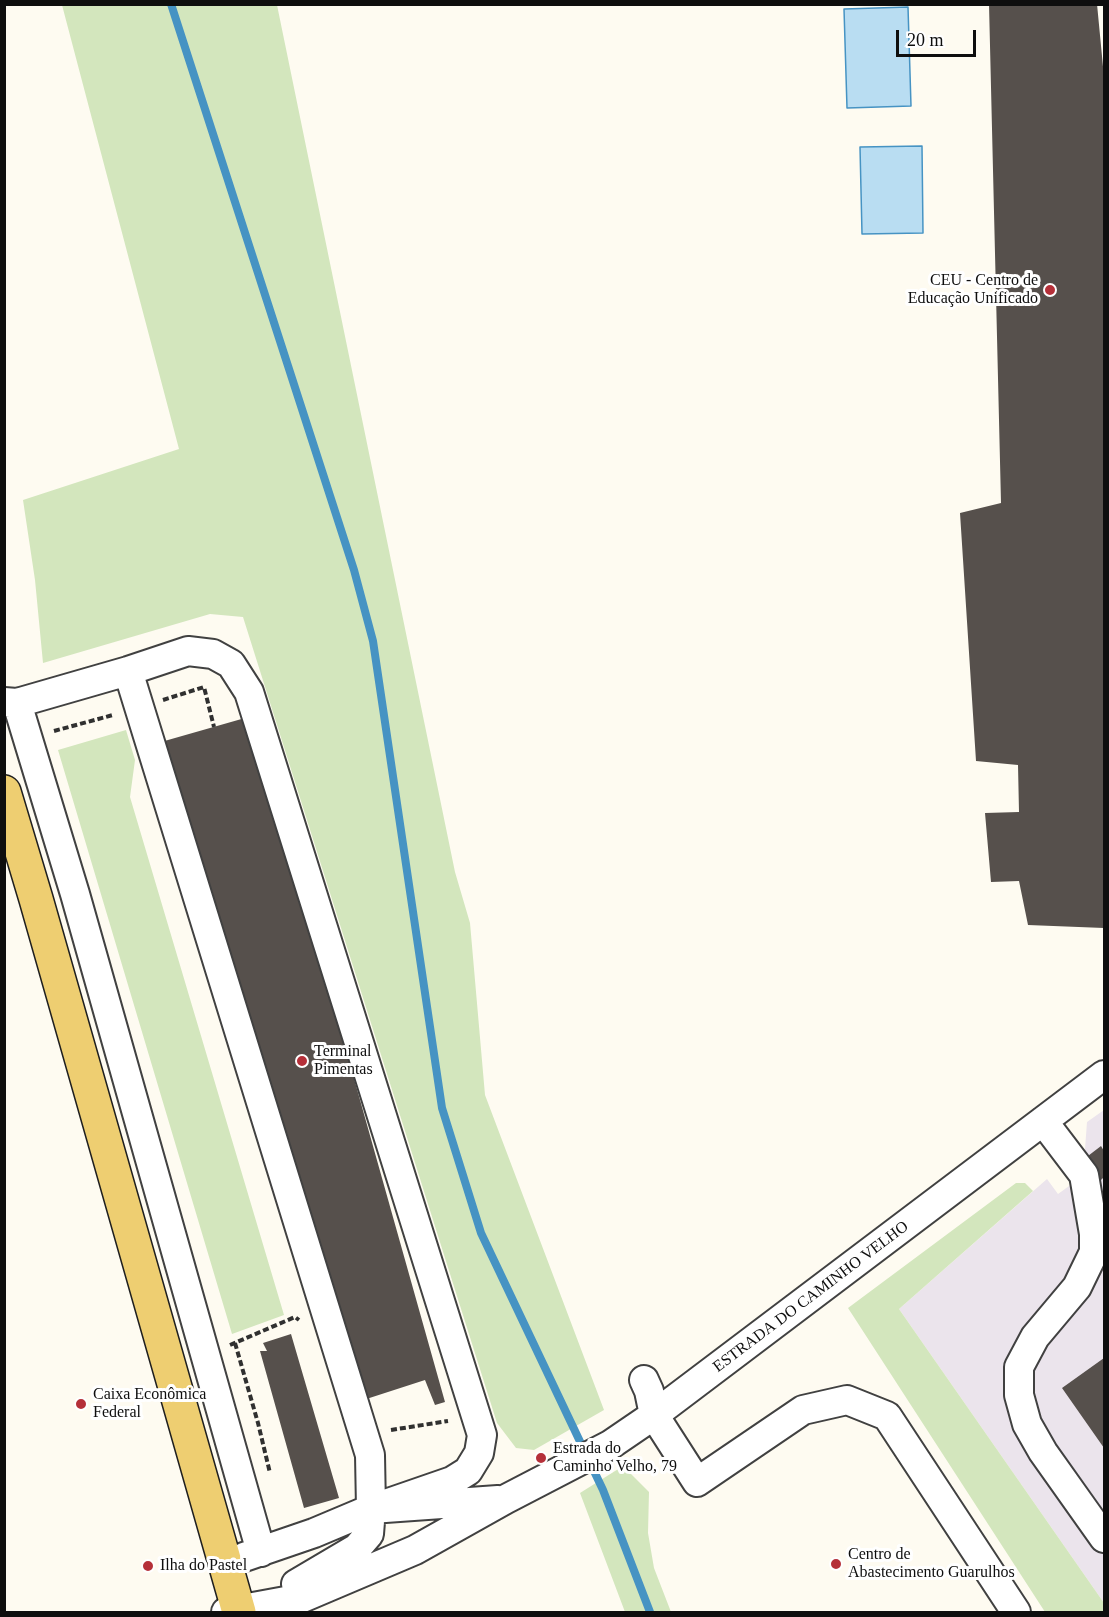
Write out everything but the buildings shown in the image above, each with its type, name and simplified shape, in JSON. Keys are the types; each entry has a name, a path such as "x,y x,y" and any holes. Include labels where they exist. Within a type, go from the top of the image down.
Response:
{"main road":[{"path":"4,792 225,1563 234,1612"}],"street":[{"path":"261,1551 75,894 11,703 128,671 188,651 213,654 231,664 249,692 482,1435 479,1453 468,1471 452,1481 371,1509"},
{"path":"128,671 367,1445 371,1509 369,1534 357,1548 294,1586 272,1605"},
{"name":"ESTRADA DO CAMINHO VELHO","path":"234,1612 302,1598 415,1550 610,1445 654,1415 1104,1075"},
{"path":"1043,1121 1084,1175 1094,1234 1094,1252 1077,1287 1035,1336 1019,1367 1018,1395 1027,1424 1038,1443 1104,1538"},
{"path":"644,1380 654,1415 697,1482 803,1410 848,1400 887,1416 1016,1612"},
{"path":"367,1445 388,1478 404,1488 423,1489 452,1481"},
{"name":"ESTRADA DO CAMINHO VELHO","path":"225,1563 314,1533 371,1509 506,1499"}],"path":[{"path":"229,1345 295,1317 301,1323"},
{"path":"367,1445 476,1416"}],"shaded area":[{"path":"1104,1110 1104,1603 899,1309 1047,1179 1058,1194 1083,1176 1087,1122"}],"green space":[{"path":"62,5 277,5 455,872 470,923 485,1095 604,1410 534,1450 516,1448 497,1423 243,617 210,614 43,663 35,580 23,500 179,449"},
{"path":"126,730 135,760 130,797 284,1315 232,1334 58,750"},
{"path":"1016,1183 1025,1183 1033,1191 899,1309 1104,1603 1104,1612 1045,1612 848,1308"},
{"path":"623,1466 649,1492 648,1533 654,1568 671,1612 625,1612 580,1493"}],"water":[{"path":"908,7 911,106 847,108 844,9"},
{"path":"922,146 923,233 862,234 860,147"}],"waterway":[{"path":"171,4 354,570 373,641 442,1108 481,1233 603,1490 650,1612"}],"place":[{"name":"CEU - Centro de Educação Unificado","path":"1050,290"},
{"name":"Terminal Pimentas","path":"302,1061"},
{"name":"Caixa Econômica Federal","path":"81,1404"},
{"name":"Estrada do Caminho Velho, 79","path":"541,1458"},
{"name":"Centro de Abastecimento Guarulhos","path":"836,1564"},
{"name":"Ilha do Pastel","path":"148,1566"}]}
